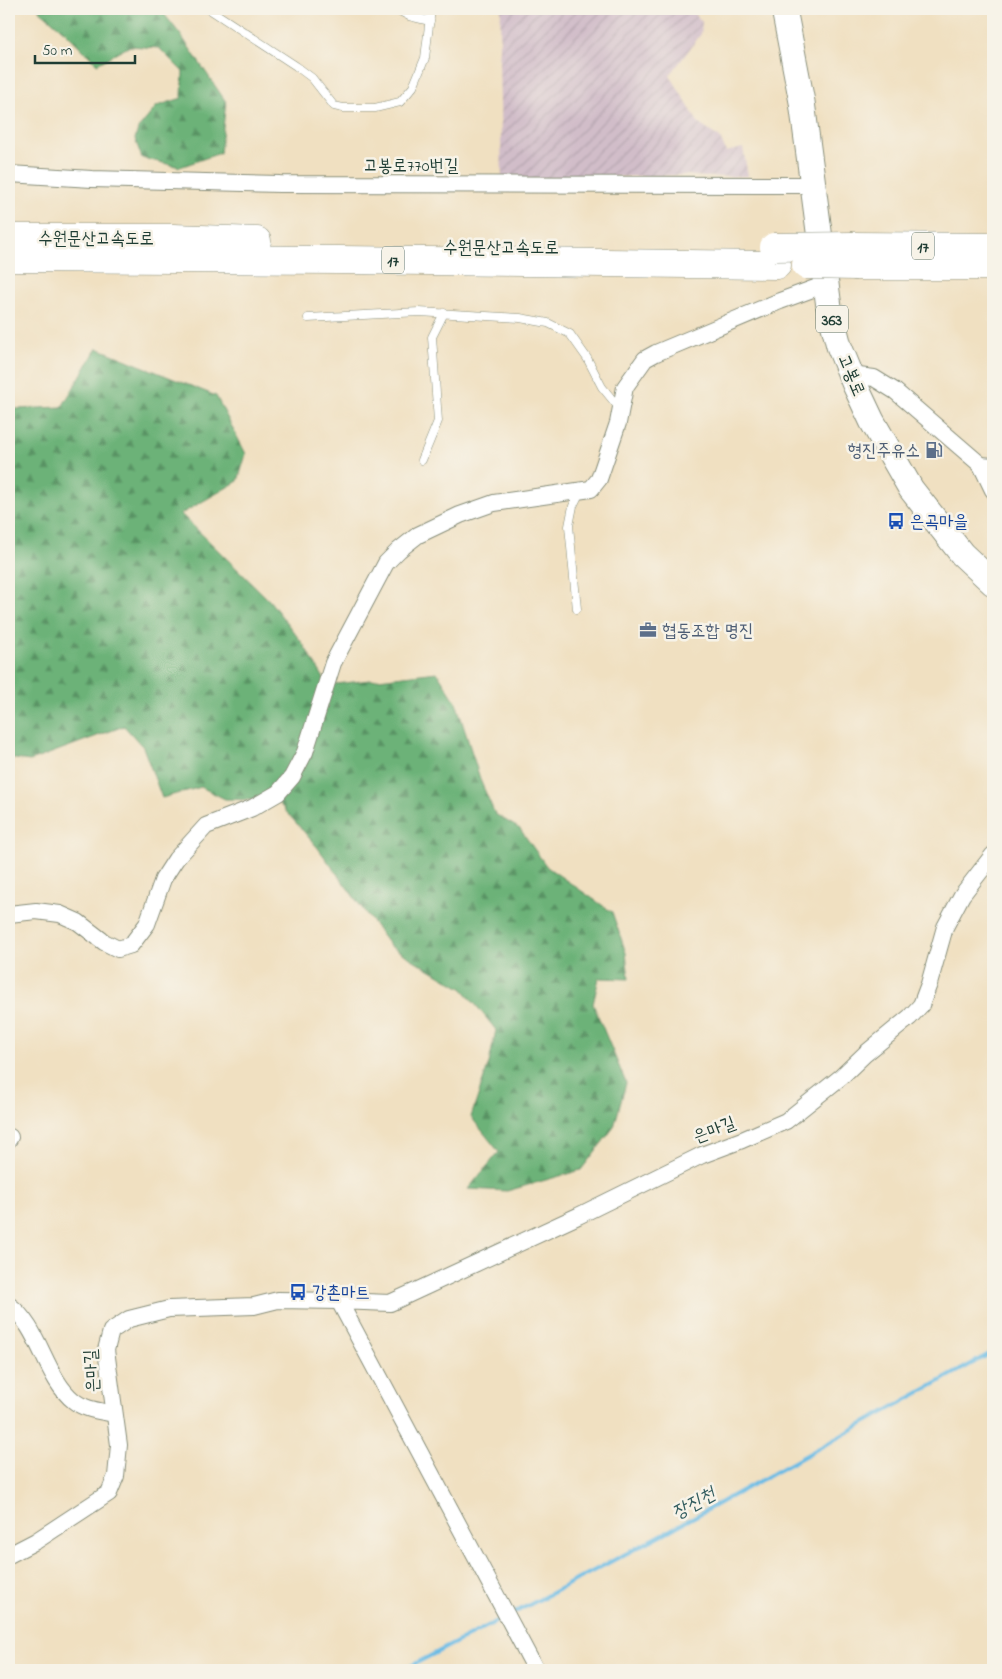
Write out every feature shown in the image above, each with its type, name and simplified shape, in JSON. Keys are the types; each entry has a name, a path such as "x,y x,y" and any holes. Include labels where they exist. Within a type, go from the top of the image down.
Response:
{"highway":[{"name":"수원문산고속도로","path":"9,238 173,238 775,256"},
{"name":"수원문산고속도로","path":"9,258 340,260 855,256 993,247"},
{"name":"수원문산고속도로","path":"855,256 993,266"}],"main road":[{"name":"고봉로","path":"784,9 802,102 829,307 840,346 872,421 911,489 962,554 993,583"}],"street":[{"name":"고봉로770번길","path":"9,174 92,179 280,184 813,185"},
{"path":"9,914 36,911 60,914 78,922 104,942 118,949 131,945 147,924 164,879 176,859 206,826 252,808 272,797 292,778 306,752 333,663 386,563 399,550 418,535 494,503 591,489 599,479 618,423 624,387 645,359 780,301 826,284"},
{"path":"851,375 874,378 895,391 987,465 993,490"},
{"name":"은마길","path":"9,1555 36,1541 109,1493 116,1476 119,1445 106,1350 111,1331 129,1318 169,1308 254,1306 278,1300 390,1303 578,1216 702,1155 786,1121 841,1077 864,1054 910,1017 921,1005 945,927 962,895 993,855"},
{"path":"340,1301 536,1670"},
{"path":"9,1305 16,1310 33,1334 63,1390 75,1402 91,1410 114,1414"}],"lane":[{"path":"209,9 302,70 312,78 334,106 344,108 375,108 400,102 413,87 425,58 432,9"},
{"path":"396,9 409,16 430,21"},
{"path":"308,318 420,312 520,318 548,323 570,334 587,358 602,387 620,409"},
{"path":"422,460 438,421 432,337 444,313"},
{"path":"577,609 568,526 573,506 581,490"}],"shaded area":[{"path":"501,9 691,9 702,22 701,34 670,75 699,124 720,138 726,152 743,148 748,176 704,177 686,175 502,180 499,62"}],"green space":[{"path":"38,9 160,9 180,34 226,102 220,153 180,167 142,158 135,139 138,129 157,106 182,98 183,72 159,48 130,46 97,64 65,32"},
{"path":"97,348 216,396 246,454 238,481 181,514 269,600 303,644 328,685 437,672 456,702 481,782 495,814 520,829 547,867 612,912 626,953 629,979 599,978 593,1004 626,1083 614,1127 581,1170 507,1191 468,1189 499,1152 471,1117 489,1063 496,1030 463,989 390,946 318,848 277,801 225,799 201,787 162,798 143,747 124,726 30,761 9,758 9,401 15,409 62,407"}],"waterway":[{"name":"장진천","path":"512,1614 665,1533 993,1352"},
{"name":"장진천","path":"403,1670 503,1618"}],"place":[{"name":"형진주유소","path":"934,450"},
{"name":"은곡마을","path":"896,521"},
{"name":"협동조합 명진","path":"648,630"},
{"name":"강촌마트","path":"298,1292"}]}
